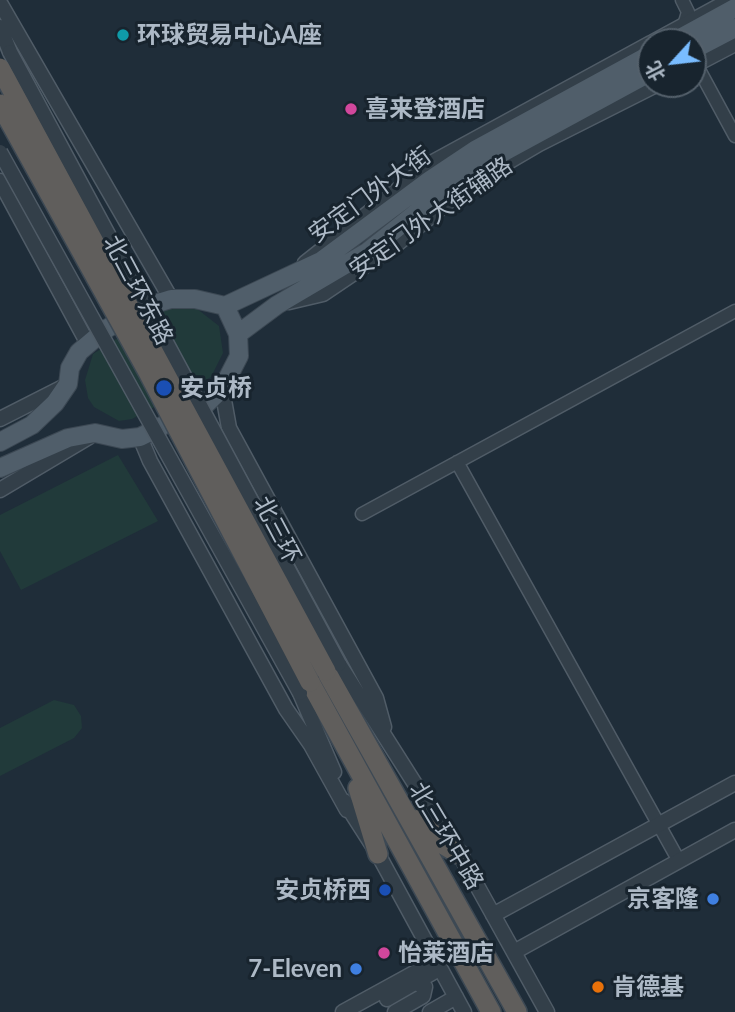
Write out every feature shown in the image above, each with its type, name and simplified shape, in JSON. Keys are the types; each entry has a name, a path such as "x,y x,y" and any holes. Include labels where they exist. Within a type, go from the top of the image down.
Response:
{"highway":[{"name":"北三环","path":"5,60 319,678 356,769 491,1012"},
{"name":"北三环","path":"0,104 319,678 397,796 517,1012"},
{"path":"356,769 358,792 378,854"},
{"path":"397,796 442,844 460,855"}],"main road":[{"path":"707,32 735,8"},
{"path":"707,40 735,28"},
{"name":"安定门外大街","path":"225,306 321,261 475,150 637,62"},
{"name":"安定门外大街","path":"238,334 277,305 367,252 441,193 500,154 637,80"},
{"path":"0,442 32,425 55,403 68,384 70,368 87,342 148,306 171,299 195,299 225,306 238,334 239,356 222,389 206,404 140,436 122,439 94,433 74,437 0,468"}],"street":[{"path":"682,0 688,12 688,28"},
{"name":"安定门外大街辅路","path":"705,28 730,0"},
{"path":"0,4 171,299"},
{"path":"0,27 5,60"},
{"name":"安定门外大街辅路","path":"707,47 735,44"},
{"name":"安定门外大街辅路","path":"290,277 433,163 637,51"},
{"path":"707,85 735,136"},
{"name":"安定门外大街辅路","path":"277,305 323,294 397,244 469,185 539,144 637,94"},
{"path":"0,152 319,678 325,745 347,810"},
{"path":"0,181 87,342"},
{"path":"362,513 735,311"},
{"path":"0,419 68,384"},
{"path":"222,389 229,428 376,698 388,742"},
{"path":"0,490 94,433"},
{"path":"140,436 150,461 286,709 311,745 347,810 378,854 464,1012"},
{"path":"457,462 679,861"},
{"name":"北三环中路","path":"319,678 388,742 460,855 547,1012"},
{"path":"493,915 735,783"},
{"path":"514,953 735,830"},
{"path":"363,1012 416,983 438,965"},
{"path":"343,1012 438,965"},
{"path":"405,1008 426,992 425,987 416,983"},
{"path":"430,1012 456,997"}],"green space":[{"path":"184,305 196,308 219,326 223,353 211,377 132,419 119,421 94,407 88,398 85,380 93,354 164,308"},
{"path":"118,455 158,521 21,590 0,551 0,515"},
{"path":"54,700 74,705 81,716 82,728 74,738 0,776 0,728"}],"place":[{"name":"环球贸易中心A座","path":"123,35"},
{"name":"喜来登酒店","path":"351,109"},
{"name":"安贞桥","path":"164,388"},
{"name":"安贞桥西","path":"385,890"},
{"name":"京客隆","path":"713,899"},
{"name":"怡莱酒店","path":"384,953"},
{"name":"7-Eleven","path":"356,969"},
{"name":"肯德基","path":"598,987"}]}
